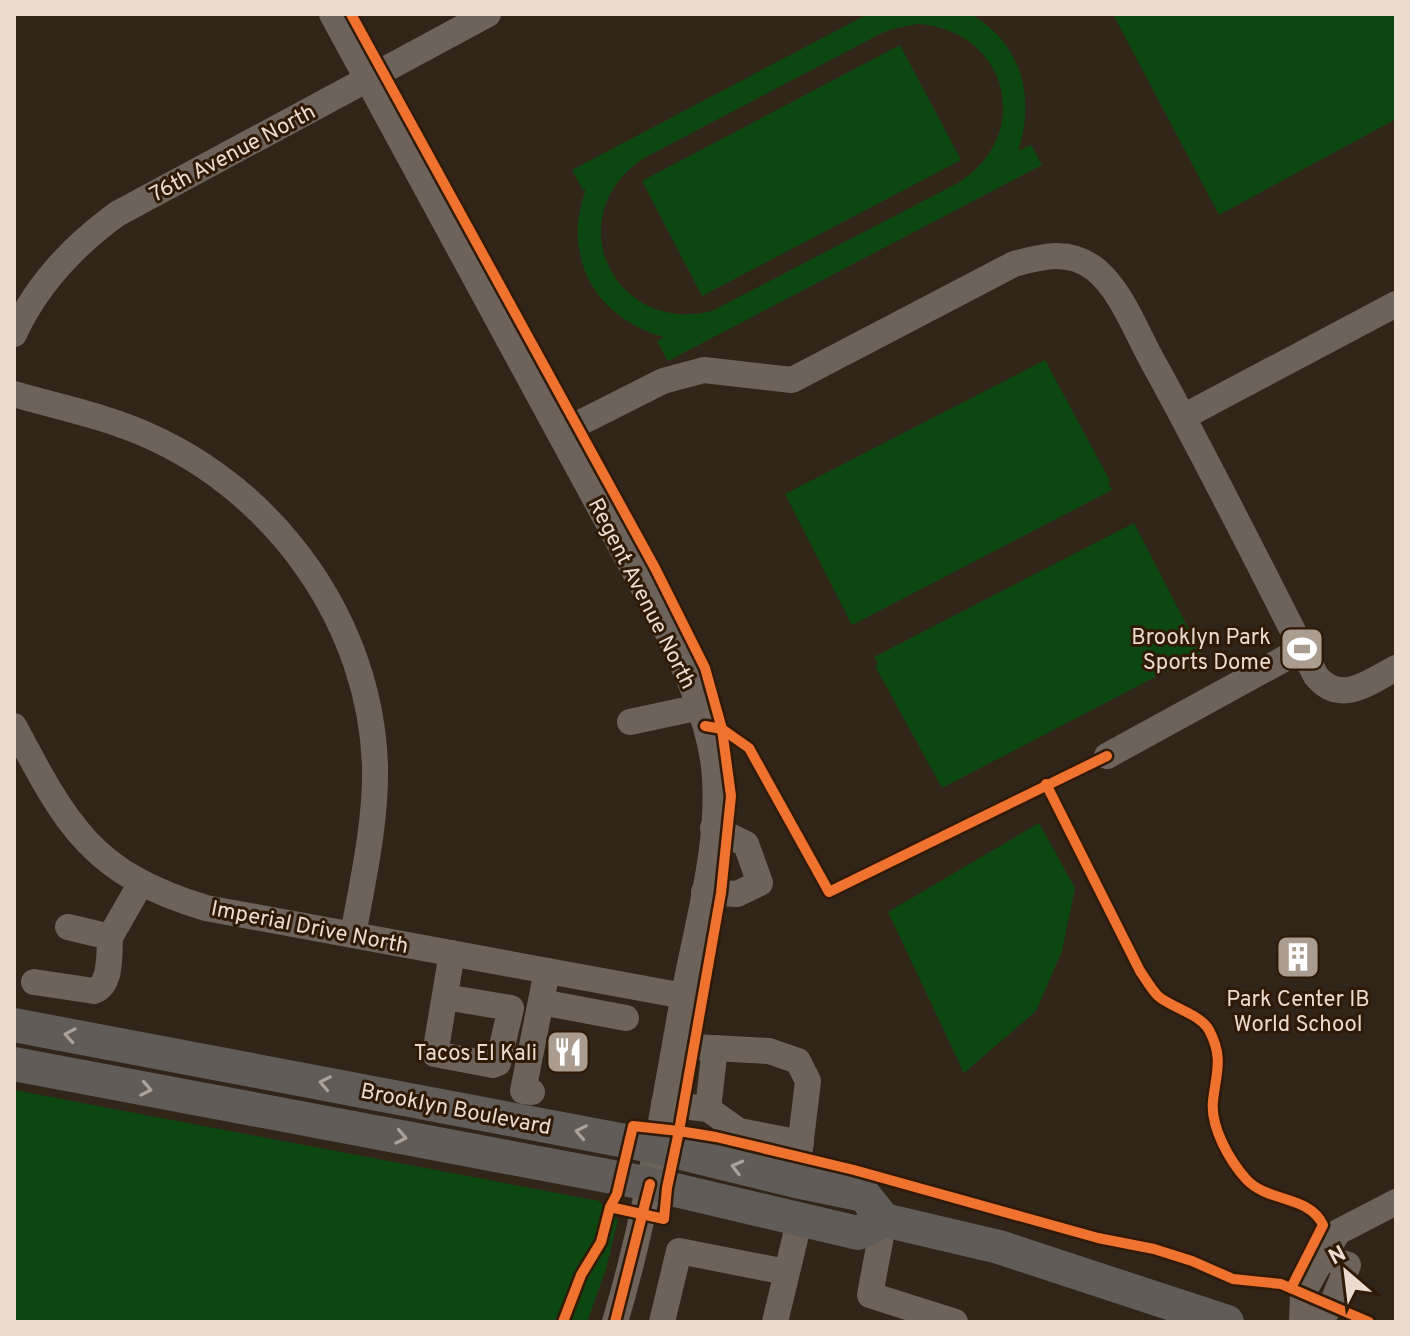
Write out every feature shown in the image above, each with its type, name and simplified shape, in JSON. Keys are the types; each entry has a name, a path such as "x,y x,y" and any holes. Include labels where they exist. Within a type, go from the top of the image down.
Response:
{"main road":[{"name":"Brooklyn Boulevard","path":"14,1025 657,1147 864,1195 884,1220 999,1247 1227,1322"},
{"name":"Brooklyn Boulevard","path":"14,1064 650,1184 858,1233 884,1220"}],"street":[{"name":"Regent Avenue North","path":"332,14 674,644 700,707 713,758 715,802 704,892 650,1184 615,1322"},
{"name":"76th Avenue North","path":"14,334 37,292 98,228 488,14"},
{"path":"560,433 663,381 704,370 792,380 1014,264 1050,255 1075,258 1096,270 1113,289 1183,417 1316,676 1325,686 1335,691 1346,691 1396,668"},
{"path":"1183,417 1396,304"},
{"path":"14,394 146,434 192,459 258,510 293,546 314,574 348,647 372,727 375,768 372,823 353,935"},
{"path":"1107,756 1302,649"},
{"path":"630,722 700,707"},
{"name":"Imperial Drive North","path":"14,726 50,795 73,828 101,856 141,883 168,896 206,908 684,996"},
{"path":"704,892 737,894 760,883 746,844 713,828"},
{"path":"34,982 94,991 101,988 106,982 110,937 141,883"},
{"path":"68,927 110,937"},
{"path":"445,997 511,1008 498,1063 493,1065 435,1054 452,953"},
{"path":"532,1092 523,1091 547,971"},
{"path":"541,1002 626,1018"},
{"path":"675,1046 769,1051 798,1061 808,1081 796,1181"},
{"path":"708,1109 715,1048"},
{"path":"664,1104 708,1109 739,1131 801,1143"},
{"path":"1302,1322 1303,1293 1338,1232 1396,1202"},
{"path":"775,1322 800,1218"},
{"path":"884,1220 870,1295 903,1314 955,1322"},
{"path":"662,1322 679,1251 786,1272"},
{"path":"1319,1322 1332,1304 1348,1265 1323,1257"}],"green space":[{"path":"932,12 971,15 1001,39 1011,53 1023,84 1025,117 1018,151 1031,145 1042,165 668,361 657,341 664,337 640,328 619,315 602,300 590,281 578,238 579,214 586,189 583,190 572,170 868,14","holes":["918,24 949,31 973,45 991,64 1001,88 1003,113 997,139 982,163 958,183 712,311 677,314 647,305 623,288 608,264 601,236 605,208 619,180 646,157 892,29"]},
{"path":"1113,14 1396,14 1396,119 1219,215"},
{"path":"900,45 961,160 702,296 642,181"},
{"path":"1045,360 1112,490 852,625 785,494"},
{"path":"1134,523 1201,653 942,788 875,666 878,664 874,657"},
{"path":"1039,823 1075,888 1062,951 1036,1011 964,1073 888,912"},
{"path":"14,1090 599,1201 618,1220 606,1269 587,1322 14,1322"}],"cycle path":[{"path":"351,14 655,568 705,668 722,729 731,796 721,893 679,1131 854,1170 1098,1238 1154,1249 1233,1279 1281,1284 1369,1322"},
{"path":"705,726 722,729 749,748 829,892 1107,756"},
{"path":"1046,784 1148,984 1158,996 1205,1024 1214,1040 1218,1057 1213,1111 1222,1143 1234,1163 1255,1187 1308,1209 1317,1215 1323,1225 1291,1288"},
{"path":"563,1322 581,1275 601,1242 610,1207 617,1194 633,1126 679,1131 664,1219 610,1207"},
{"path":"615,1322 650,1184"}],"place":[{"name":"Brooklyn Park Sports Dome","path":"1302,649"},
{"name":"Park Center IB World School","path":"1298,957"},
{"name":"Tacos El Kali","path":"568,1052"}]}
